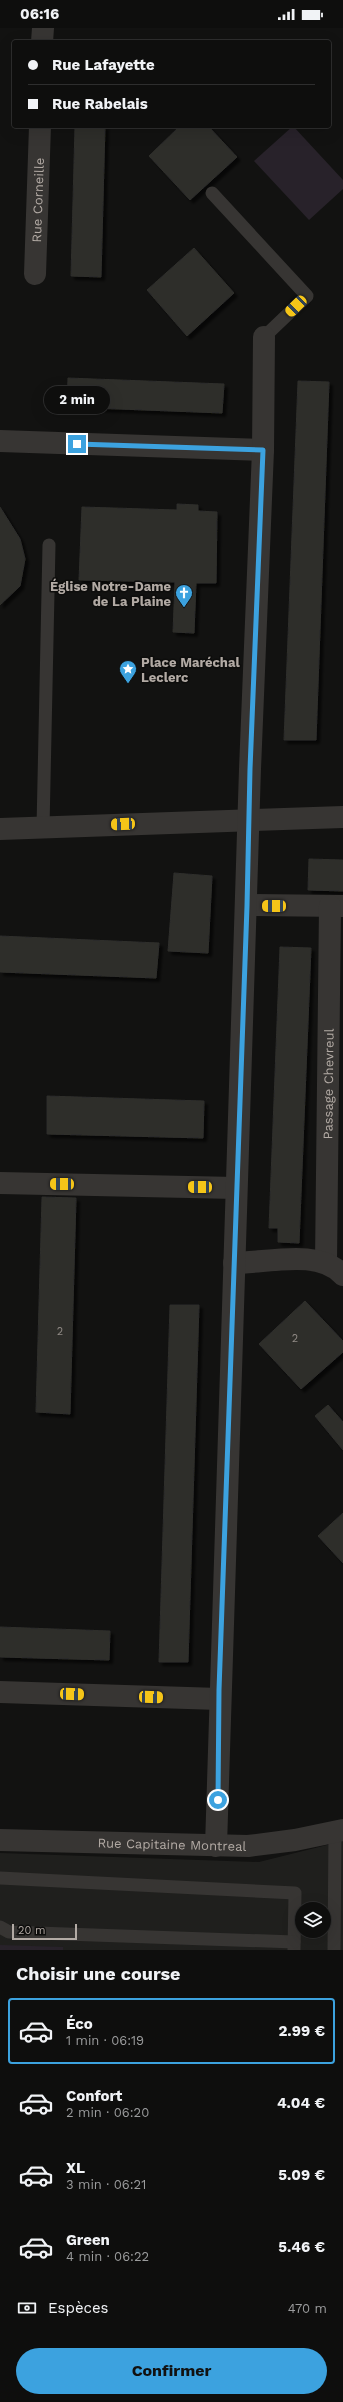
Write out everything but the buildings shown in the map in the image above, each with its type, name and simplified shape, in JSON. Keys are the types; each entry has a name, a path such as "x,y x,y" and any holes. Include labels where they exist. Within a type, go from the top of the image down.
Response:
{"street":[{"path":"42,40 43,28"},
{"name":"Rue Corneille","path":"35,274 40,128"},
{"path":"216,1846 219,1699 236,1188 263,450 264,337"},
{"path":"0,441 263,450"},
{"path":"0,829 343,817"},
{"path":"247,906 336,906"},
{"name":"Passage Chevreul","path":"335,1269 336,906"},
{"path":"0,1183 236,1188"},
{"path":"234,1263 312,1259 335,1269"},
{"path":"0,1692 219,1699"},
{"name":"Rue Capitaine Montreal","path":"0,1840 216,1846 276,1844 339,1831"}],"lane":[{"path":"212,193 307,296 264,337"},
{"path":"43,828 50,545"},
{"path":"334,1950 339,1831"},
{"path":"0,1878 295,1893 294,1946 9,1932 0,1927"}],"shaded area":[{"path":"291,128 295,128 343,180 343,189 309,220 254,161"},
{"path":"343,1841 343,1950 0,1950 0,1853 259,1862"},
{"path":"0,1945 63,1947 63,1950 0,1950"}],"place":[{"name":"Église Notre-Dame de La Plaine","path":"184,608"},
{"name":"Place Maréchal Leclerc","path":"128,684"}],"route":[{"path":"77,444 263,450 250,769 247,906 219,1690 218,1800"}]}
